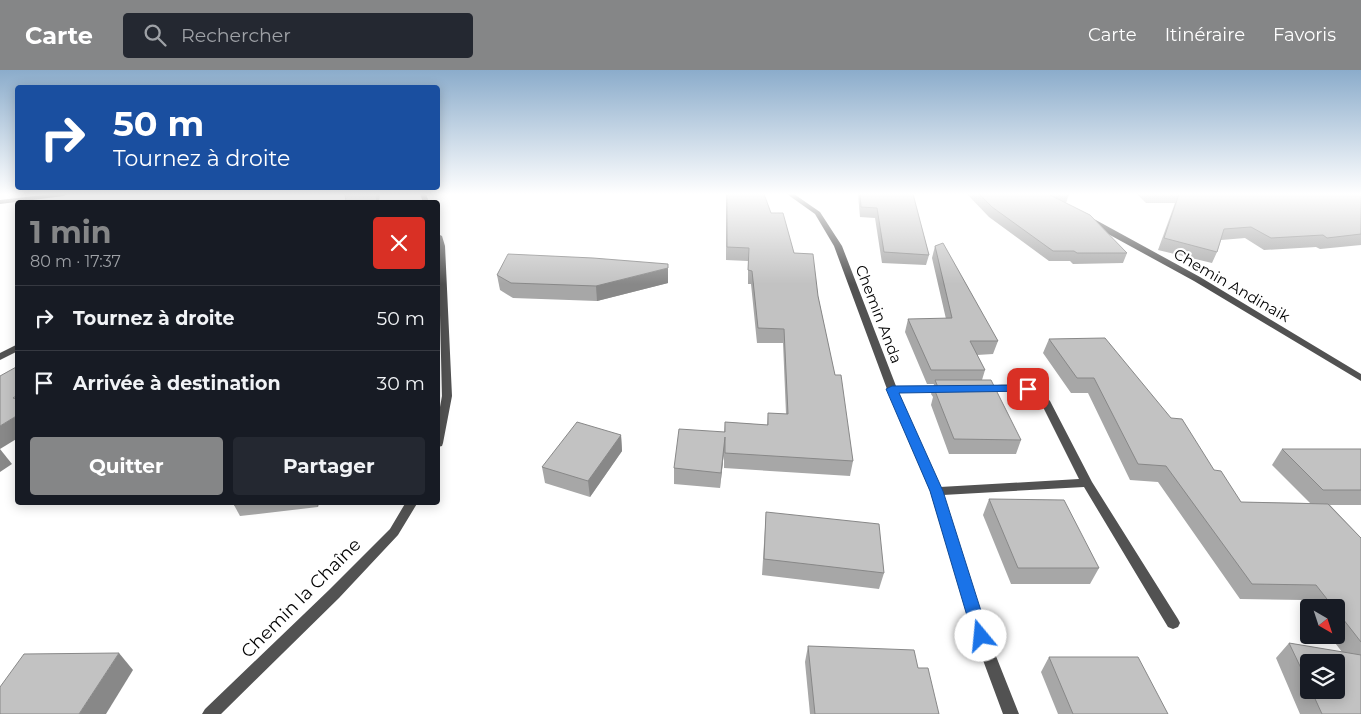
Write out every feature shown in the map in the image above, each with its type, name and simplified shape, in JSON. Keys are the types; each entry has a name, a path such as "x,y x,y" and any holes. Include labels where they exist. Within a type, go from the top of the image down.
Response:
{"street":[{"name":"Chemin Anda","path":"825,224 838,246 892,389 936,491 981,636 1010,714"},
{"name":"Chemin Andinaik","path":"1096,224 1197,279 1361,378"},
{"path":"440,243 447,396 440,433"},
{"path":"0,357 15,349"},
{"path":"892,389 1028,389 1040,395 1045,401 1086,483 1173,623"},
{"path":"936,491 1086,483"},
{"name":"Chemin la Chaîne","path":"210,714 354,574 394,532 410,505"}],"building":[{"path":"727,224 786,224 794,253 813,254 818,296 835,375 841,375 853,461 725,453 725,437 721,473 674,468 679,429 725,432 725,422 768,425 768,413 788,414 784,329 758,328 752,271 748,270 749,248 727,247"},
{"path":"880,224 921,224 929,255 884,252"},
{"path":"1016,224 1099,224 1127,253 1077,253 1074,251 1053,251"},
{"path":"1169,224 1361,224 1361,234 1327,238 1323,235 1271,238 1251,227 1224,229 1217,252 1164,238"},
{"path":"943,243 998,341 970,341 985,370 931,370 908,319 952,318 935,246"},
{"path":"508,254 668,264 668,268 596,286 511,283 497,275"},
{"path":"1105,338 1171,418 1182,419 1214,470 1221,471 1241,502 1328,504 1361,538 1361,642 1345,622 1345,599 1327,599 1316,585 1252,584 1166,466 1138,464 1094,378 1077,378 1049,339"},
{"path":"15,368 15,397 13,398 15,398 15,417 0,426 0,376"},
{"path":"935,380 991,380 1021,440 954,439 935,391 940,392"},
{"path":"577,422 621,435 588,481 542,467"},
{"path":"1282,449 1361,449 1361,490 1323,490"},
{"path":"989,499 1064,500 1099,568 1018,568"},
{"path":"766,512 879,524 884,573 764,559"},
{"path":"1289,643 1361,655 1361,714 1322,714 1315,699 1345,699 1345,654 1300,654 1300,666"},
{"path":"808,646 914,650 918,668 928,668 939,714 815,714"},
{"path":"119,653 79,714 0,714 0,687 24,654"},
{"path":"1049,657 1138,657 1168,714 1073,714"}],"route":[{"path":"981,636 936,491 892,389 1028,389"}]}
